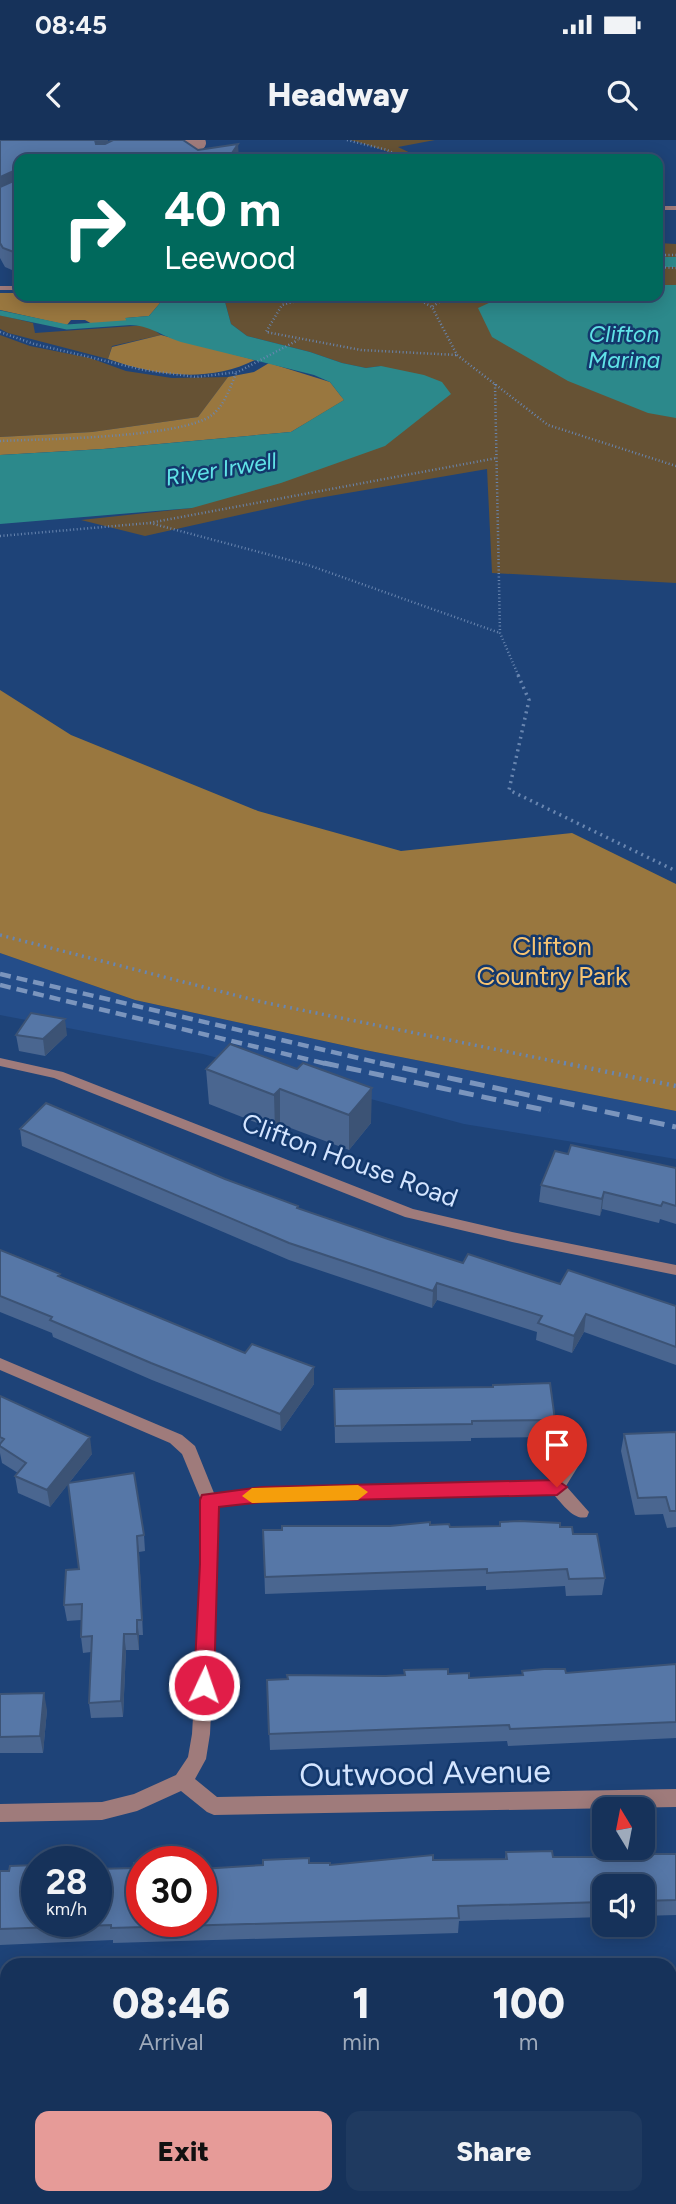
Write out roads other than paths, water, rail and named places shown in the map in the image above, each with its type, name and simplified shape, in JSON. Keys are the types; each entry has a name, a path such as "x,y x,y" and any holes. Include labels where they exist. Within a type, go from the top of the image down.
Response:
{"street":[{"path":"186,140 199,143"},
{"name":"Clifton House Road","path":"0,1062 58,1074 410,1213 676,1270"},
{"path":"0,1364 176,1439 189,1450 209,1500 210,1564 201,1734 197,1759 183,1781 137,1802 102,1811 0,1813"},
{"path":"557,1487 571,1465"},
{"path":"209,1500 262,1495 557,1487 581,1512"},
{"name":"Outwood Avenue","path":"183,1781 214,1806 676,1798"}],"water":[{"name":"Clifton Marina","path":"663,285 676,285 676,418 648,413 568,381 492,337 478,308 493,301 663,301"},
{"name":"River Irwell","path":"162,301 226,301 231,324 247,336 342,363 366,368 381,366 424,375 442,382 451,394 385,446 281,483 192,508 0,524 0,455 104,449 291,432 344,400 330,382 314,375 181,342 149,329 129,325 125,318 149,316"}],"waterway":[{"path":"663,262 676,262"},
{"path":"0,313 67,327 138,322"}],"railway":[{"path":"0,974 388,1065"},
{"path":"0,985 331,1065"},
{"path":"324,1063 549,1111"},
{"path":"380,1063 676,1127"}],"park label":[{"name":"Clifton Country Park","path":"552,961"}]}
